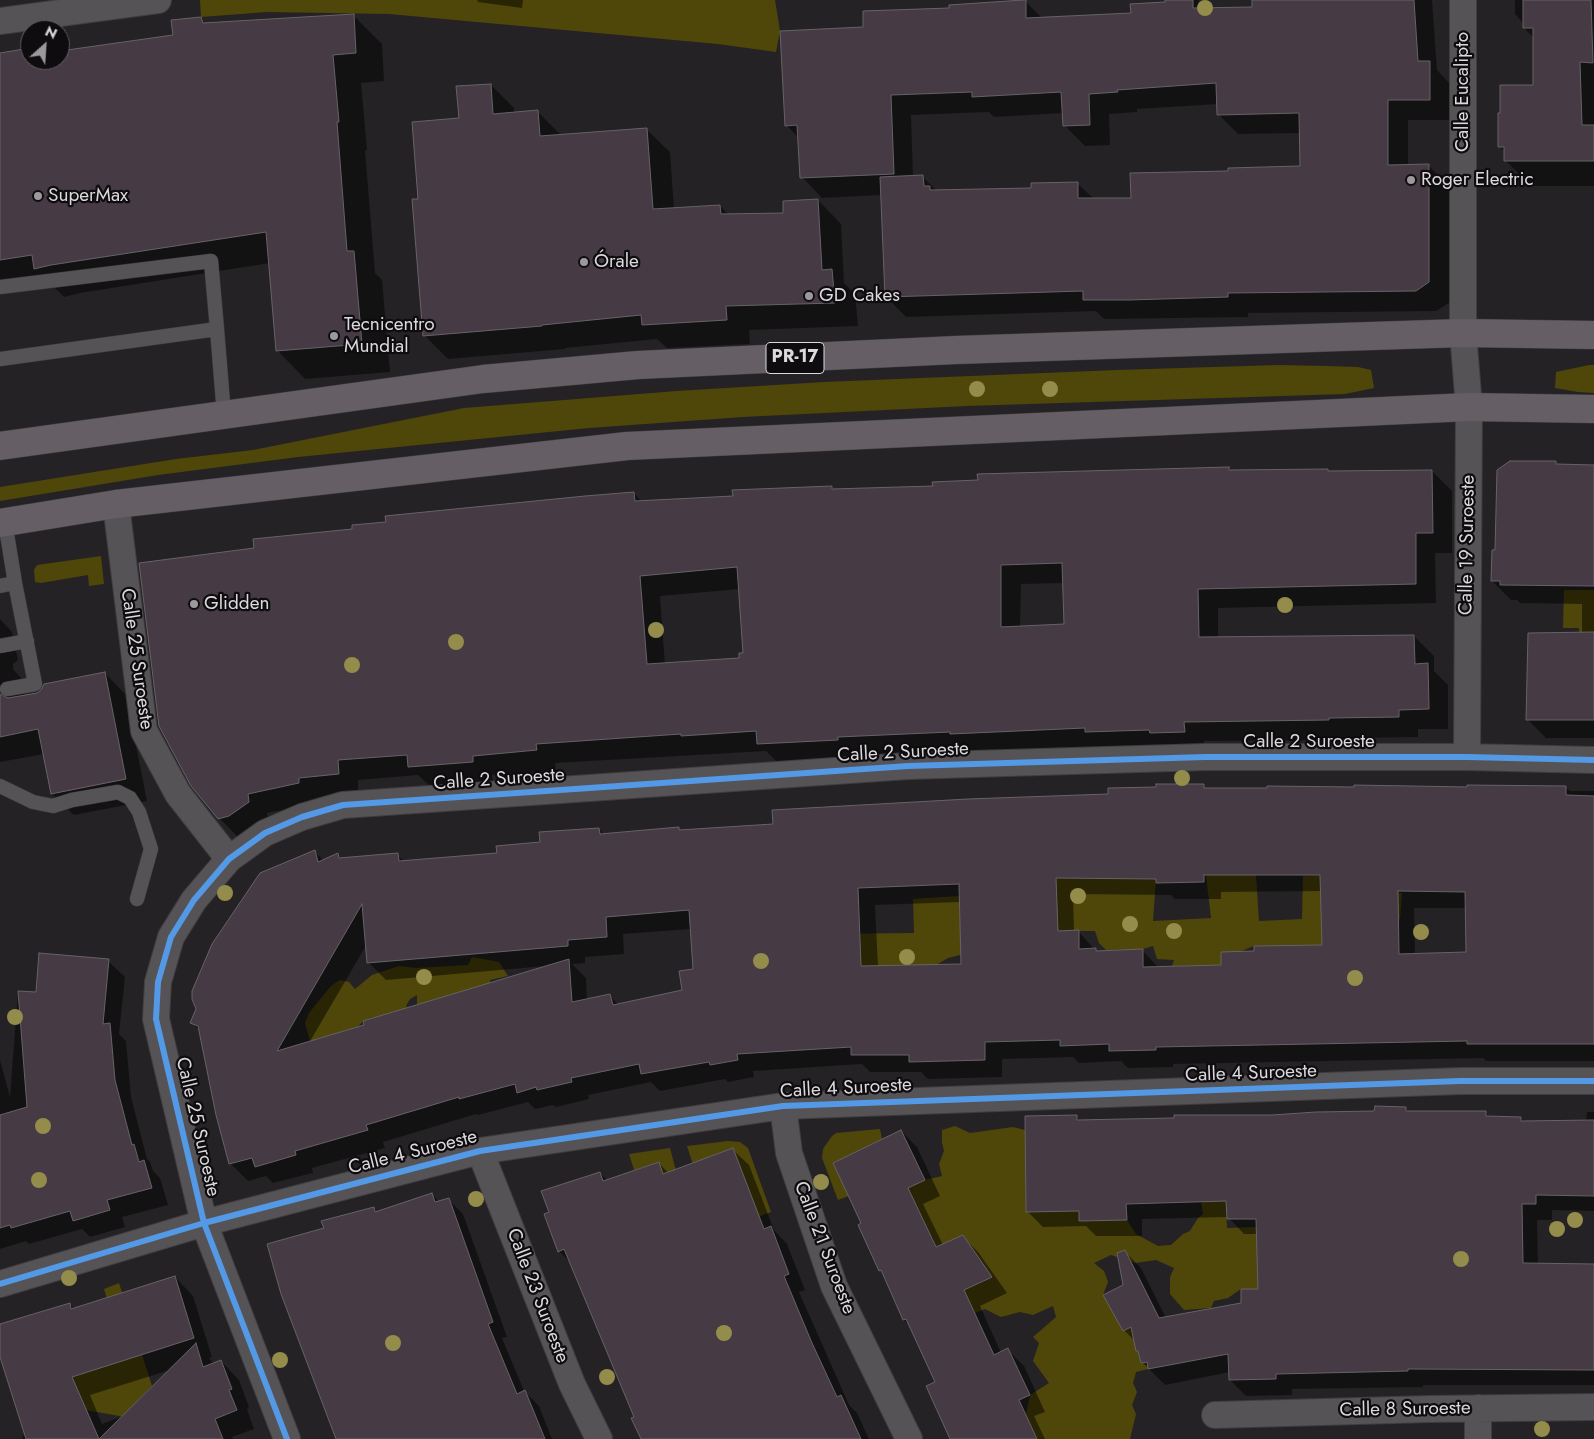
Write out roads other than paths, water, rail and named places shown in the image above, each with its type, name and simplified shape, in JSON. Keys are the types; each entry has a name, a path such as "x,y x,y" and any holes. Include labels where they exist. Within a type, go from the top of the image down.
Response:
{"main road":[{"name":"PR-17","path":"0,446 483,379 638,365 956,350 1464,334 1594,335"},
{"path":"3,523 116,504 627,446 1469,407 1594,409"}],"street":[{"path":"0,21 158,0"},
{"name":"Calle Eucalipto","path":"1463,0 1464,334"},
{"name":"Calle 19 Suroeste","path":"1464,334 1469,407 1467,757"},
{"name":"Calle 25 Suroeste","path":"116,504 144,731 178,794 229,859 194,900 171,937 158,982 156,1019 204,1224 287,1439"},
{"name":"Calle 2 Suroeste","path":"229,859 264,833 302,816 343,806 908,766 1206,757 1467,757 1594,760"},
{"name":"Calle 4 Suroeste","path":"0,1284 204,1224 480,1151 783,1106 1460,1081 1594,1081"},
{"name":"Calle 21 Suroeste","path":"783,1106 789,1153 834,1286 909,1439"},
{"name":"Calle 23 Suroeste","path":"480,1151 572,1384 599,1439"},
{"name":"Calle 8 Suroeste","path":"1215,1415 1594,1407"},
{"path":"1478,1408 1478,1439"}],"lane":[{"path":"0,287 211,261 224,415"},
{"path":"0,359 217,329"},
{"path":"3,523 36,684 7,689"},
{"path":"0,586 15,583"},
{"path":"0,646 27,641"},
{"path":"0,786 33,802 53,806 72,800 118,792 130,798 140,812 151,849 136,899"}],"place":[{"name":"Roger Electric","path":"1411,180"},
{"name":"SuperMax","path":"38,196"},
{"name":"Órale","path":"584,262"},
{"name":"GD Cakes","path":"809,296"},
{"name":"Tecnicentro Mundial","path":"334,336"},
{"name":"Glidden","path":"194,604"}]}
